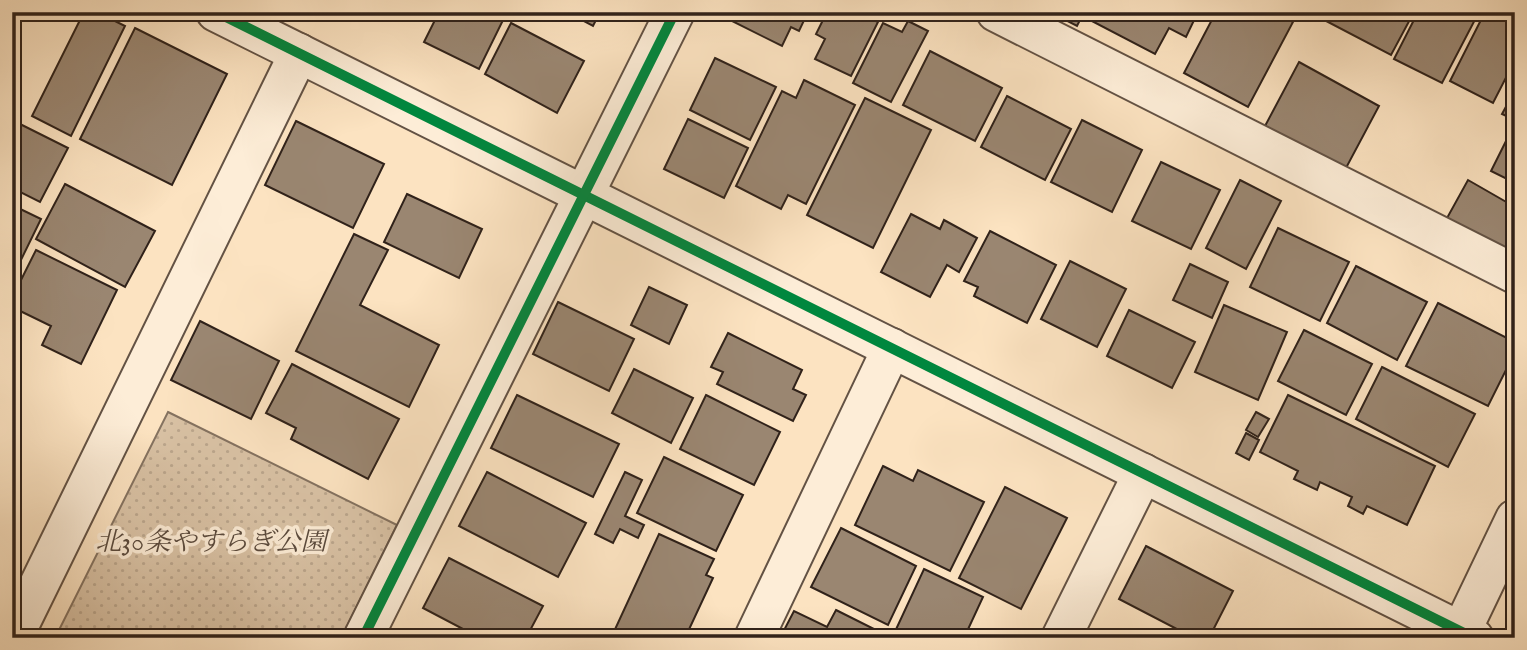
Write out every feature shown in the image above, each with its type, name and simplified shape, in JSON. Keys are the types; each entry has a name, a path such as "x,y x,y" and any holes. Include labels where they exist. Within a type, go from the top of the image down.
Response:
{"street":[{"path":"216,12 1143,473 1464,636 1515,519"},
{"path":"363,638 675,12"},
{"path":"996,12 1515,274"},
{"path":"13,638 299,53"},
{"path":"754,638 891,348"},
{"path":"1061,638 1143,473"}],"green space":[{"name":"北30条やすらぎ公園","path":"168,412 397,525 341,638 55,638"}],"building":[{"path":"84,12 97,12 125,26 71,136 32,116"},
{"path":"439,12 507,12 479,69 424,42"},
{"path":"567,12 600,12 593,26"},
{"path":"726,12 808,12 799,31 791,27 782,46 724,17"},
{"path":"827,12 858,12 878,22 851,76 815,59 825,39 816,34"},
{"path":"1050,12 1084,12 1077,26"},
{"path":"1091,12 1198,12 1186,37 1169,28 1155,54 1088,19"},
{"path":"1216,12 1274,12 1293,22 1248,107 1184,73"},
{"path":"1309,12 1414,12 1391,55"},
{"path":"1418,12 1479,12 1442,83 1394,59"},
{"path":"1485,12 1504,12 1515,18 1515,60 1493,103 1450,81"},
{"path":"908,21 928,31 891,102 853,83 883,23 902,32"},
{"path":"511,23 584,61 557,113 485,74"},
{"path":"135,28 227,74 172,185 80,139"},
{"path":"930,51 1002,88 975,141 903,105"},
{"path":"715,58 776,87 750,140 690,110"},
{"path":"1299,62 1379,106 1346,168 1265,126"},
{"path":"804,80 855,105 806,204 788,195 781,209 736,186 782,91 796,98"},
{"path":"1515,90 1515,120 1502,114"},
{"path":"1007,96 1071,129 1045,180 981,147"},
{"path":"865,98 931,130 873,248 807,215"},
{"path":"688,119 748,148 724,198 664,169"},
{"path":"12,120 68,148 40,202 12,188"},
{"path":"1082,120 1142,150 1112,212 1051,182"},
{"path":"296,121 384,164 353,228 265,185"},
{"path":"1512,129 1515,130 1515,183 1491,171"},
{"path":"1161,162 1220,190 1191,249 1132,221"},
{"path":"1240,180 1281,201 1246,269 1206,248"},
{"path":"1468,180 1515,207 1515,257 1447,218"},
{"path":"65,184 155,231 125,287 36,239"},
{"path":"407,194 482,229 459,278 384,242"},
{"path":"12,205 41,219 18,266 12,263"},
{"path":"911,214 940,229 944,220 977,238 959,272 947,265 930,297 881,272"},
{"path":"1278,228 1349,262 1320,321 1250,287"},
{"path":"990,231 1056,265 1027,323 974,296 978,287 964,281"},
{"path":"354,234 388,250 360,305 439,345 409,407 296,351"},
{"path":"36,250 117,290 81,364 42,345 51,326 12,307 12,298"},
{"path":"1070,261 1126,289 1097,347 1041,319"},
{"path":"1190,264 1228,282 1212,318 1173,300"},
{"path":"1356,266 1427,302 1397,360 1327,323"},
{"path":"649,287 687,305 669,344 631,325"},
{"path":"558,302 634,339 609,391 533,354"},
{"path":"1438,303 1515,342 1515,352 1488,406 1406,366"},
{"path":"1224,305 1287,332 1258,400 1195,372"},
{"path":"1129,310 1195,342 1172,388 1107,356"},
{"path":"200,321 279,361 251,419 171,380"},
{"path":"1304,330 1372,364 1346,415 1278,381"},
{"path":"728,333 802,370 793,389 806,395 793,421 717,384 723,372 711,367"},
{"path":"292,364 399,419 368,479 291,439 296,428 266,413"},
{"path":"1382,367 1475,414 1448,467 1356,419"},
{"path":"634,369 693,398 671,443 612,413"},
{"path":"517,395 619,444 593,497 491,448"},
{"path":"706,395 780,432 754,485 680,449"},
{"path":"1288,395 1435,466 1407,525 1367,506 1363,514 1348,506 1352,497 1320,482 1317,490 1294,479 1298,471 1260,452"},
{"path":"1256,412 1269,419 1258,437 1246,430"},
{"path":"1246,433 1259,440 1249,460 1236,453"},
{"path":"664,457 743,495 716,551 637,513"},
{"path":"883,466 913,481 918,470 984,502 950,571 855,525"},
{"path":"487,472 586,523 558,577 459,526"},
{"path":"625,472 642,480 625,516 644,525 638,538 620,529 613,543 595,534"},
{"path":"1005,487 1067,518 1021,609 959,578"},
{"path":"841,528 916,566 888,625 811,587"},
{"path":"659,534 714,559 706,575 713,578 685,638 611,638"},
{"path":"1146,546 1233,591 1209,638 1194,638 1119,599"},
{"path":"449,558 543,606 526,638 480,638 423,608"},
{"path":"924,569 983,597 964,638 892,638"},
{"path":"836,610 886,635 885,638 780,638 794,611 827,627"}],"cycle path":[{"path":"216,12 1474,638"},
{"path":"363,638 675,12"}]}
